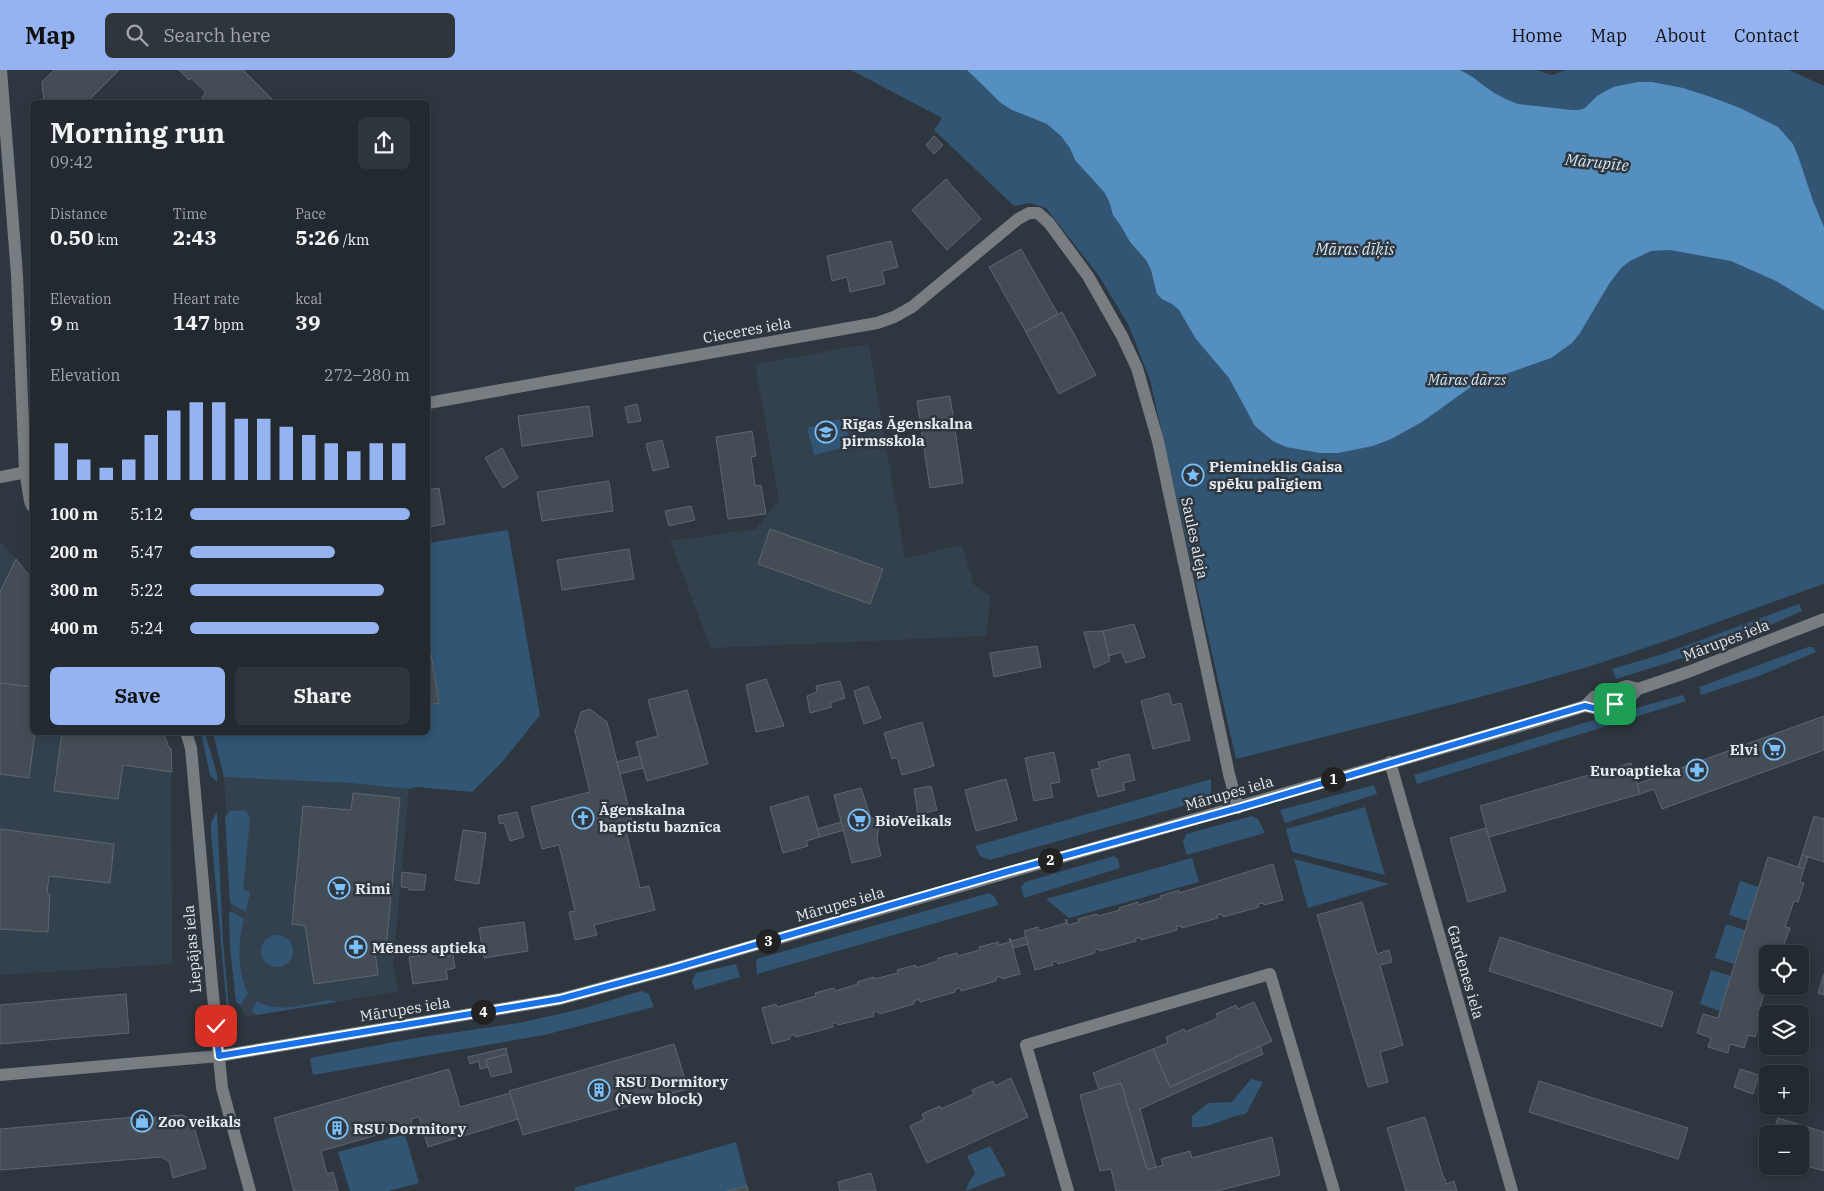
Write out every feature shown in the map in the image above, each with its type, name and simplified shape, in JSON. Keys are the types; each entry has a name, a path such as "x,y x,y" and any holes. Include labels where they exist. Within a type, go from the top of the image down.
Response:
{"street":[{"path":"1,70 4,151 17,275 30,501"},
{"name":"Cieceres iela","path":"430,403 877,323 894,317 912,306 1018,219 1029,213 1038,213"},
{"name":"Saules aleja","path":"1038,213 1050,222 1088,276 1122,336 1137,368 1158,441 1229,774 1238,808"},
{"path":"0,477 29,471"},
{"name":"Mārupes iela","path":"0,1075 219,1056 560,999 1238,808 1585,706 1594,697 1627,686 1638,689 1688,672 1824,619"},
{"name":"Liepājas iela","path":"187,735 191,748 222,1088 250,1191"},
{"name":"Gardenes iela","path":"1390,762 1512,1191"},
{"path":"1068,1191 1026,1045 1270,974 1334,1191"}],"shaded area":[{"name":"Rīgas Āgenskalna pirmsskola","path":"869,344 905,558 962,545 974,585 991,596 986,636 711,648 670,541 756,529 779,500 755,364"},
{"path":"0,541 30,577 30,735 164,735 169,748 171,748 172,964 0,975"},
{"path":"224,777 290,778 409,789 393,967 399,991 246,1017 237,1002"}],"green space":[{"name":"Māras dārzs","path":"851,70 1536,70 1552,75 1566,70 1789,70 1824,86 1824,584 1577,670 1450,705 1236,759 1150,380 1128,324 1099,276 1046,208 1030,203 1014,206 934,130 942,118"},
{"path":"844,418 851,446 814,455 807,428"},
{"path":"508,530 540,715 503,761 472,792 417,787 409,789 348,783 224,777 214,735 430,735 430,705 439,703 430,647 430,543"},
{"path":"1799,604 1802,611 1725,645 1616,679 1612,669 1663,654"},
{"path":"1808,647 1813,647 1816,652 1759,676 1701,695 1699,687"},
{"path":"1683,695 1686,701 1629,719 1622,712"},
{"path":"1610,715 1617,723 1417,784 1414,775"},
{"path":"201,735 206,735 217,774 217,782 210,775"},
{"path":"1211,779 1211,792 1208,799 990,860 980,856 975,846"},
{"path":"1374,785 1377,794 1285,823 1280,810"},
{"path":"1365,807 1385,875 1292,852 1286,829"},
{"path":"246,810 250,820 243,889 250,892 246,912 230,903 225,817 230,811"},
{"path":"217,812 223,941 229,1009 227,1009 211,832 211,822"},
{"path":"1252,816 1258,819 1265,833 1187,855 1183,842 1186,834"},
{"path":"1114,856 1118,859 1120,868 1024,898 1021,887 1025,882"},
{"path":"1192,858 1199,882 1069,918 1046,899"},
{"path":"1294,859 1389,884 1308,908"},
{"path":"1740,881 1759,887 1748,921 1729,915"},
{"path":"989,893 994,896 999,905 757,974 757,959"},
{"path":"231,911 244,919 240,966 248,993 242,1003 239,1004 236,1002 230,948 229,913"},
{"path":"1726,924 1745,930 1734,964 1715,958"},
{"path":"277,935 283,936 288,940 292,945 292,957 288,962 283,966 277,967 271,966 266,962 262,957 261,951 262,945 266,940 271,936"},
{"path":"736,964 740,977 695,990 692,981 696,973"},
{"path":"1711,970 1731,976 1720,1011 1700,1004"},
{"path":"641,991 649,994 654,1007 544,1035 313,1075 310,1058 410,1039 519,1023 585,1008"},
{"path":"330,1000 337,1002 256,1015 252,1011 257,1001 274,1007 293,1007"},
{"path":"1251,1079 1263,1082 1246,1114 1206,1126 1192,1127 1192,1116 1208,1103 1232,1102"},
{"path":"405,1134 419,1183 388,1191 350,1191 338,1152"},
{"path":"736,1142 747,1186 727,1191 575,1191 574,1188"},
{"path":"990,1146 1006,1175 966,1191 975,1173 967,1156"}],"water":[{"name":"Māras dīķis","path":"967,70 1460,70 1494,93 1518,104 1572,110 1585,108 1597,96 1613,87 1638,82 1652,82 1683,88 1740,108 1778,127 1793,144 1824,227 1824,310 1776,281 1731,261 1670,250 1651,251 1630,261 1621,268 1609,284 1580,333 1572,343 1551,358 1472,386 1422,422 1391,439 1373,446 1338,453 1320,453 1286,447 1273,441 1255,426 1229,378 1196,339 1179,310 1157,294 1151,270 1146,260 1130,242 1113,215 1104,192 1075,160 1070,148 1061,136 1047,124 1012,110 1001,103"}],"building":[{"path":"54,70 119,70 89,100 44,100 42,82"},
{"path":"179,70 243,70 273,100 206,100 202,97 206,92 191,78 189,80"},
{"path":"934,136 943,145 934,154 926,145"},
{"path":"946,179 981,219 947,250 912,210"},
{"path":"891,241 898,267 882,271 885,284 850,292 847,277 832,281 827,256"},
{"path":"1021,249 1058,314 1026,332 989,267"},
{"path":"1062,312 1096,375 1059,394 1026,332"},
{"path":"950,396 963,483 930,488 917,401"},
{"path":"637,404 641,421 628,423 625,407"},
{"path":"589,406 593,436 522,446 518,416"},
{"path":"752,431 756,456 751,457 755,486 761,485 766,514 728,519 716,437"},
{"path":"662,440 669,467 653,471 646,444"},
{"path":"502,448 518,478 503,488 485,458"},
{"path":"609,481 613,511 542,521 537,492"},
{"path":"439,488 445,524 430,527 430,490"},
{"path":"691,506 695,520 669,526 665,511"},
{"path":"770,529 883,569 870,604 758,564"},
{"path":"629,549 634,579 562,590 557,560"},
{"path":"16,559 30,576 30,687 0,683 0,592"},
{"path":"1134,624 1145,657 1126,663 1121,652 1109,656 1103,631"},
{"path":"1103,631 1110,661 1094,668 1084,632"},
{"path":"1037,646 1041,667 994,677 990,653"},
{"path":"430,647 439,703 430,705"},
{"path":"766,679 784,726 756,732 746,685"},
{"path":"840,681 845,698 830,703 832,707 810,713 807,696 817,692 816,686"},
{"path":"0,683 30,687 30,735 35,735 29,778 0,774"},
{"path":"868,686 881,718 864,724 854,691"},
{"path":"687,690 708,764 647,781 636,742 658,736 648,700"},
{"path":"1169,693 1172,705 1181,703 1190,740 1153,749 1141,701"},
{"name":"Āgenskalna baptistu baznīca","path":"590,709 607,722 634,829 626,831 640,888 649,886 655,910 594,925 597,935 575,940 569,912 575,911 559,845 542,849 531,807 590,792 575,731 581,712"},
{"path":"1824,716 1824,750 1662,809 1654,789 1640,794 1637,784"},
{"path":"922,722 934,766 902,775 897,757 892,759 884,733"},
{"path":"62,735 164,735 169,748 171,748 172,772 123,765 118,799 54,791"},
{"path":"1054,752 1060,782 1050,784 1053,797 1034,801 1025,758"},
{"path":"1129,754 1135,780 1123,783 1125,790 1098,797 1091,770 1100,768 1098,762"},
{"path":"640,756 643,768 620,774 617,762"},
{"path":"1631,763 1640,794 1489,837 1480,806"},
{"path":"1006,779 1017,820 976,831 965,790"},
{"path":"931,786 937,810 918,815 914,789"},
{"path":"861,788 871,818 876,819 879,824 877,840 881,856 852,863 834,795"},
{"path":"353,793 400,798 386,950 375,952 378,975 314,984 305,926 292,924 303,806 351,810"},
{"path":"808,796 820,837 806,841 808,846 783,853 770,807"},
{"path":"517,812 524,837 510,841 504,823 500,824 498,816"},
{"path":"1814,816 1824,819 1824,862 1802,855"},
{"path":"841,822 844,830 820,837 817,829"},
{"path":"1486,828 1506,891 1468,902 1450,838"},
{"path":"0,829 114,844 110,883 49,876 47,893 50,894 48,932 0,929"},
{"path":"463,830 486,833 479,884 455,880"},
{"path":"1802,855 1808,857 1804,869 1798,867"},
{"path":"1768,857 1804,869 1800,882 1804,883 1798,902 1794,901 1785,927 1790,928 1784,945 1759,945 1759,995 1764,995 1759,1005 1757,1016 1759,1017 1759,1024 1755,1037 1748,1035 1744,1048 1730,1044 1728,1053 1708,1047 1711,1038 1697,1033 1703,1014 1718,1018"},
{"path":"1273,864 1283,900 1264,905 1263,903 1258,904 1259,907 1223,917 1222,914 1217,915 1218,918 1182,928 1179,926 1176,927 1177,930 1141,940 1140,937 1135,939 1136,941 1100,951 1099,949 1094,950 1095,953 1058,964 1057,961 1052,962 1053,965 1035,970 1024,931 1038,927 1039,931 1066,923 1066,919 1068,925 1079,922 1078,919 1120,910 1119,908 1138,902 1138,905 1179,890 1179,893"},
{"path":"402,872 426,875 424,890 409,890 409,888 401,887"},
{"path":"1362,902 1377,954 1389,950 1392,962 1380,965 1403,1045 1380,1052 1388,1082 1368,1087 1317,915"},
{"path":"524,922 528,951 484,958 479,928"},
{"path":"1026,937 1028,944 1013,948 1011,941"},
{"path":"1500,937 1673,992 1662,1027 1489,971"},
{"path":"1010,938 1020,974 1002,979 998,977 996,981 961,991 960,988 955,990 955,992 920,1002 919,999 914,1001 914,1004 879,1014 878,1011 873,1012 874,1016 838,1025 834,1023 832,1024 833,1027 796,1037 792,1035 790,1039 772,1044 762,1008 776,1004 777,1007 816,996 815,993 834,988 835,991 874,977 874,979 898,973 897,970 916,965 916,968 938,961 938,958 957,953 958,956 980,950 979,947 998,942 999,945 1010,942"},
{"path":"441,952 441,957 453,955 455,968 446,970 448,979 413,984 409,957"},
{"path":"1824,974 1824,995 1818,993"},
{"path":"126,994 129,1033 0,1044 0,1005"},
{"path":"1254,1002 1272,1041 1170,1087 1153,1049 1168,1043 1166,1037 1184,1029 1185,1032 1218,1018 1216,1014 1236,1005 1238,1009"},
{"name":"RSU Dormitory (New block)","path":"674,1044 688,1089 523,1135 509,1091"},
{"path":"1260,1046 1263,1054 1140,1109 1156,1167 1147,1170 1121,1083 1099,1089 1093,1073 1153,1049 1170,1087"},
{"path":"506,1048 507,1054 486,1060 488,1067 480,1069 479,1061 470,1064 468,1057"},
{"path":"507,1054 512,1072 491,1077 486,1060"},
{"name":"RSU Dormitory","path":"449,1069 460,1107 510,1093 518,1119 428,1147 419,1117 411,1119 412,1125 321,1151 327,1174 333,1172 338,1191 294,1191 274,1118"},
{"path":"1740,1069 1759,1075 1753,1094 1734,1087"},
{"path":"1011,1078 1028,1117 927,1163 910,1126 924,1119 922,1114 940,1106 941,1109 974,1094 972,1090 993,1081 995,1086"},
{"path":"1539,1081 1688,1128 1678,1159 1529,1112"},
{"path":"1121,1083 1147,1170 1163,1165 1161,1159 1190,1151 1192,1158 1272,1137 1280,1175 1217,1191 1116,1191 1111,1169 1100,1171 1080,1095"},
{"path":"182,1115 192,1120 206,1168 173,1178 169,1161 161,1157 0,1170 0,1129 146,1116 146,1118"},
{"path":"1425,1117 1446,1184 1454,1181 1457,1191 1406,1191 1387,1128"},
{"path":"1778,1118 1801,1125 1775,1125"},
{"path":"1809,1127 1824,1132 1824,1171 1809,1167"},
{"path":"871,1173 876,1191 840,1191 838,1182"},
{"path":"747,1186 748,1191 727,1191"}],"place":[{"name":"Rīgas Āgenskalna pirmsskola","path":"826,432"},
{"name":"Piemineklis Gaisa spēku palīgiem","path":"1193,475"},
{"name":"Elvi","path":"1774,749"},
{"name":"Euroaptieka","path":"1697,770"},
{"name":"Āgenskalna baptistu baznīca","path":"583,818"},
{"name":"BioVeikals","path":"859,820"},
{"name":"Rimi","path":"339,888"},
{"name":"Mēness aptieka","path":"356,947"},
{"name":"RSU Dormitory (New block)","path":"599,1090"},
{"name":"Zoo veikals","path":"142,1121"},
{"name":"RSU Dormitory","path":"337,1128"}],"route":[{"path":"216,1026 219,1056 560,999 1238,808 1585,706 1597,709 1615,704"}],"water label":[{"name":"Mārupīte","path":"1597,162"}]}
